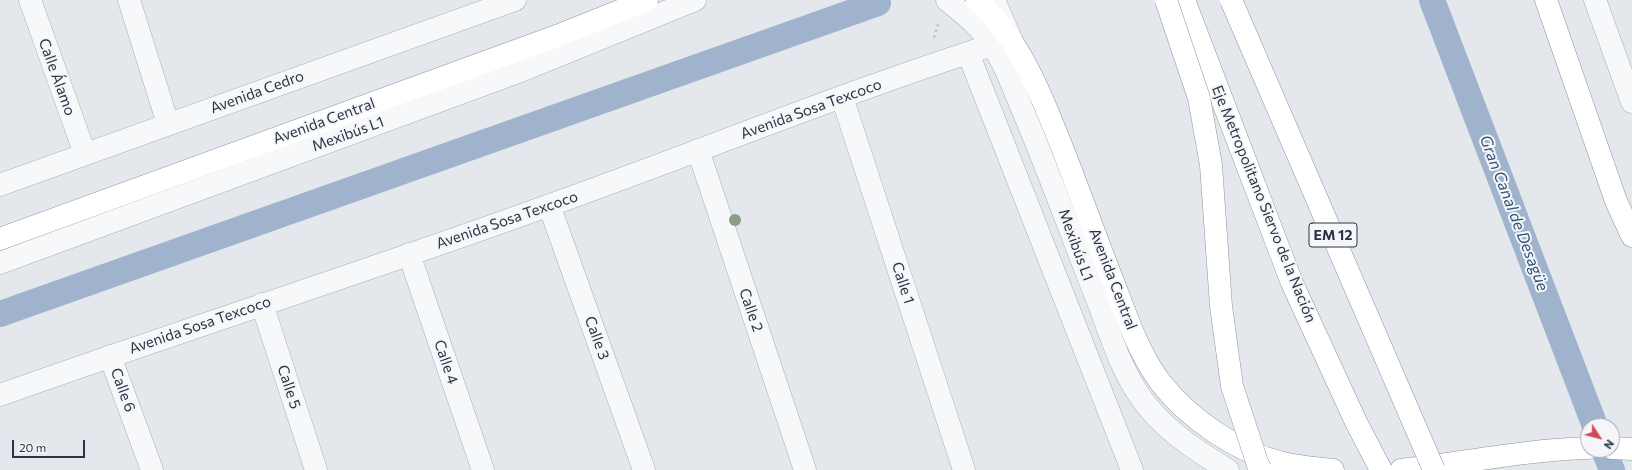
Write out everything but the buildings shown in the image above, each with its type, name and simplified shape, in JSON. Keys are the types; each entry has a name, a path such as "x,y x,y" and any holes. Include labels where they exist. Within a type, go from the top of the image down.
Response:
{"highway":[{"name":"Avenida Central","path":"0,239 562,34 647,0"},
{"name":"Avenida Central","path":"977,0 998,21 1002,42 1028,70 1046,106 1137,341 1161,383 1175,399 1194,416 1215,432 1242,448 1282,463 1333,470"},
{"path":"1166,0 1199,98 1211,165 1221,306 1232,386 1258,465 1261,470"},
{"name":"Eje Metropolitano Siervo de la Nación","path":"1184,0 1292,283 1381,470"},
{"name":"EM 12","path":"1231,0 1434,470"},
{"path":"1546,0 1616,201 1632,236"},
{"path":"1401,470 1454,464 1512,454 1580,448"},
{"path":"1620,448 1632,449"}],"street":[{"name":"Calle Álamo","path":"30,0 85,154"},
{"path":"129,0 168,124"},
{"name":"Avenida Cedro","path":"0,185 515,0"},
{"name":"Mexibús L1","path":"0,262 217,181 518,72 695,0"},
{"name":"Mexibús L1","path":"947,0 978,27 1002,42 1006,69 1053,182 1118,353 1136,389 1147,406 1161,422 1187,444 1228,470"},
{"path":"994,0 1002,42"},
{"path":"1595,0 1632,102"},
{"name":"Avenida Sosa Texcoco","path":"0,395 549,205 842,97 1002,42"},
{"path":"968,53 1132,470"},
{"name":"Calle 1","path":"842,97 964,470"},
{"name":"Calle 2","path":"698,150 805,470"},
{"name":"Calle 3","path":"549,205 644,470"},
{"name":"Calle 4","path":"409,254 483,470"},
{"name":"Calle 5","path":"262,304 316,470"},
{"name":"Calle 6","path":"110,356 152,470"}],"waterway":[{"name":"Gran Canal de Desagüe","path":"1432,0 1592,418"},
{"path":"0,314 878,3"},
{"name":"Gran Canal de Desagüe","path":"1607,458 1612,470"}]}
